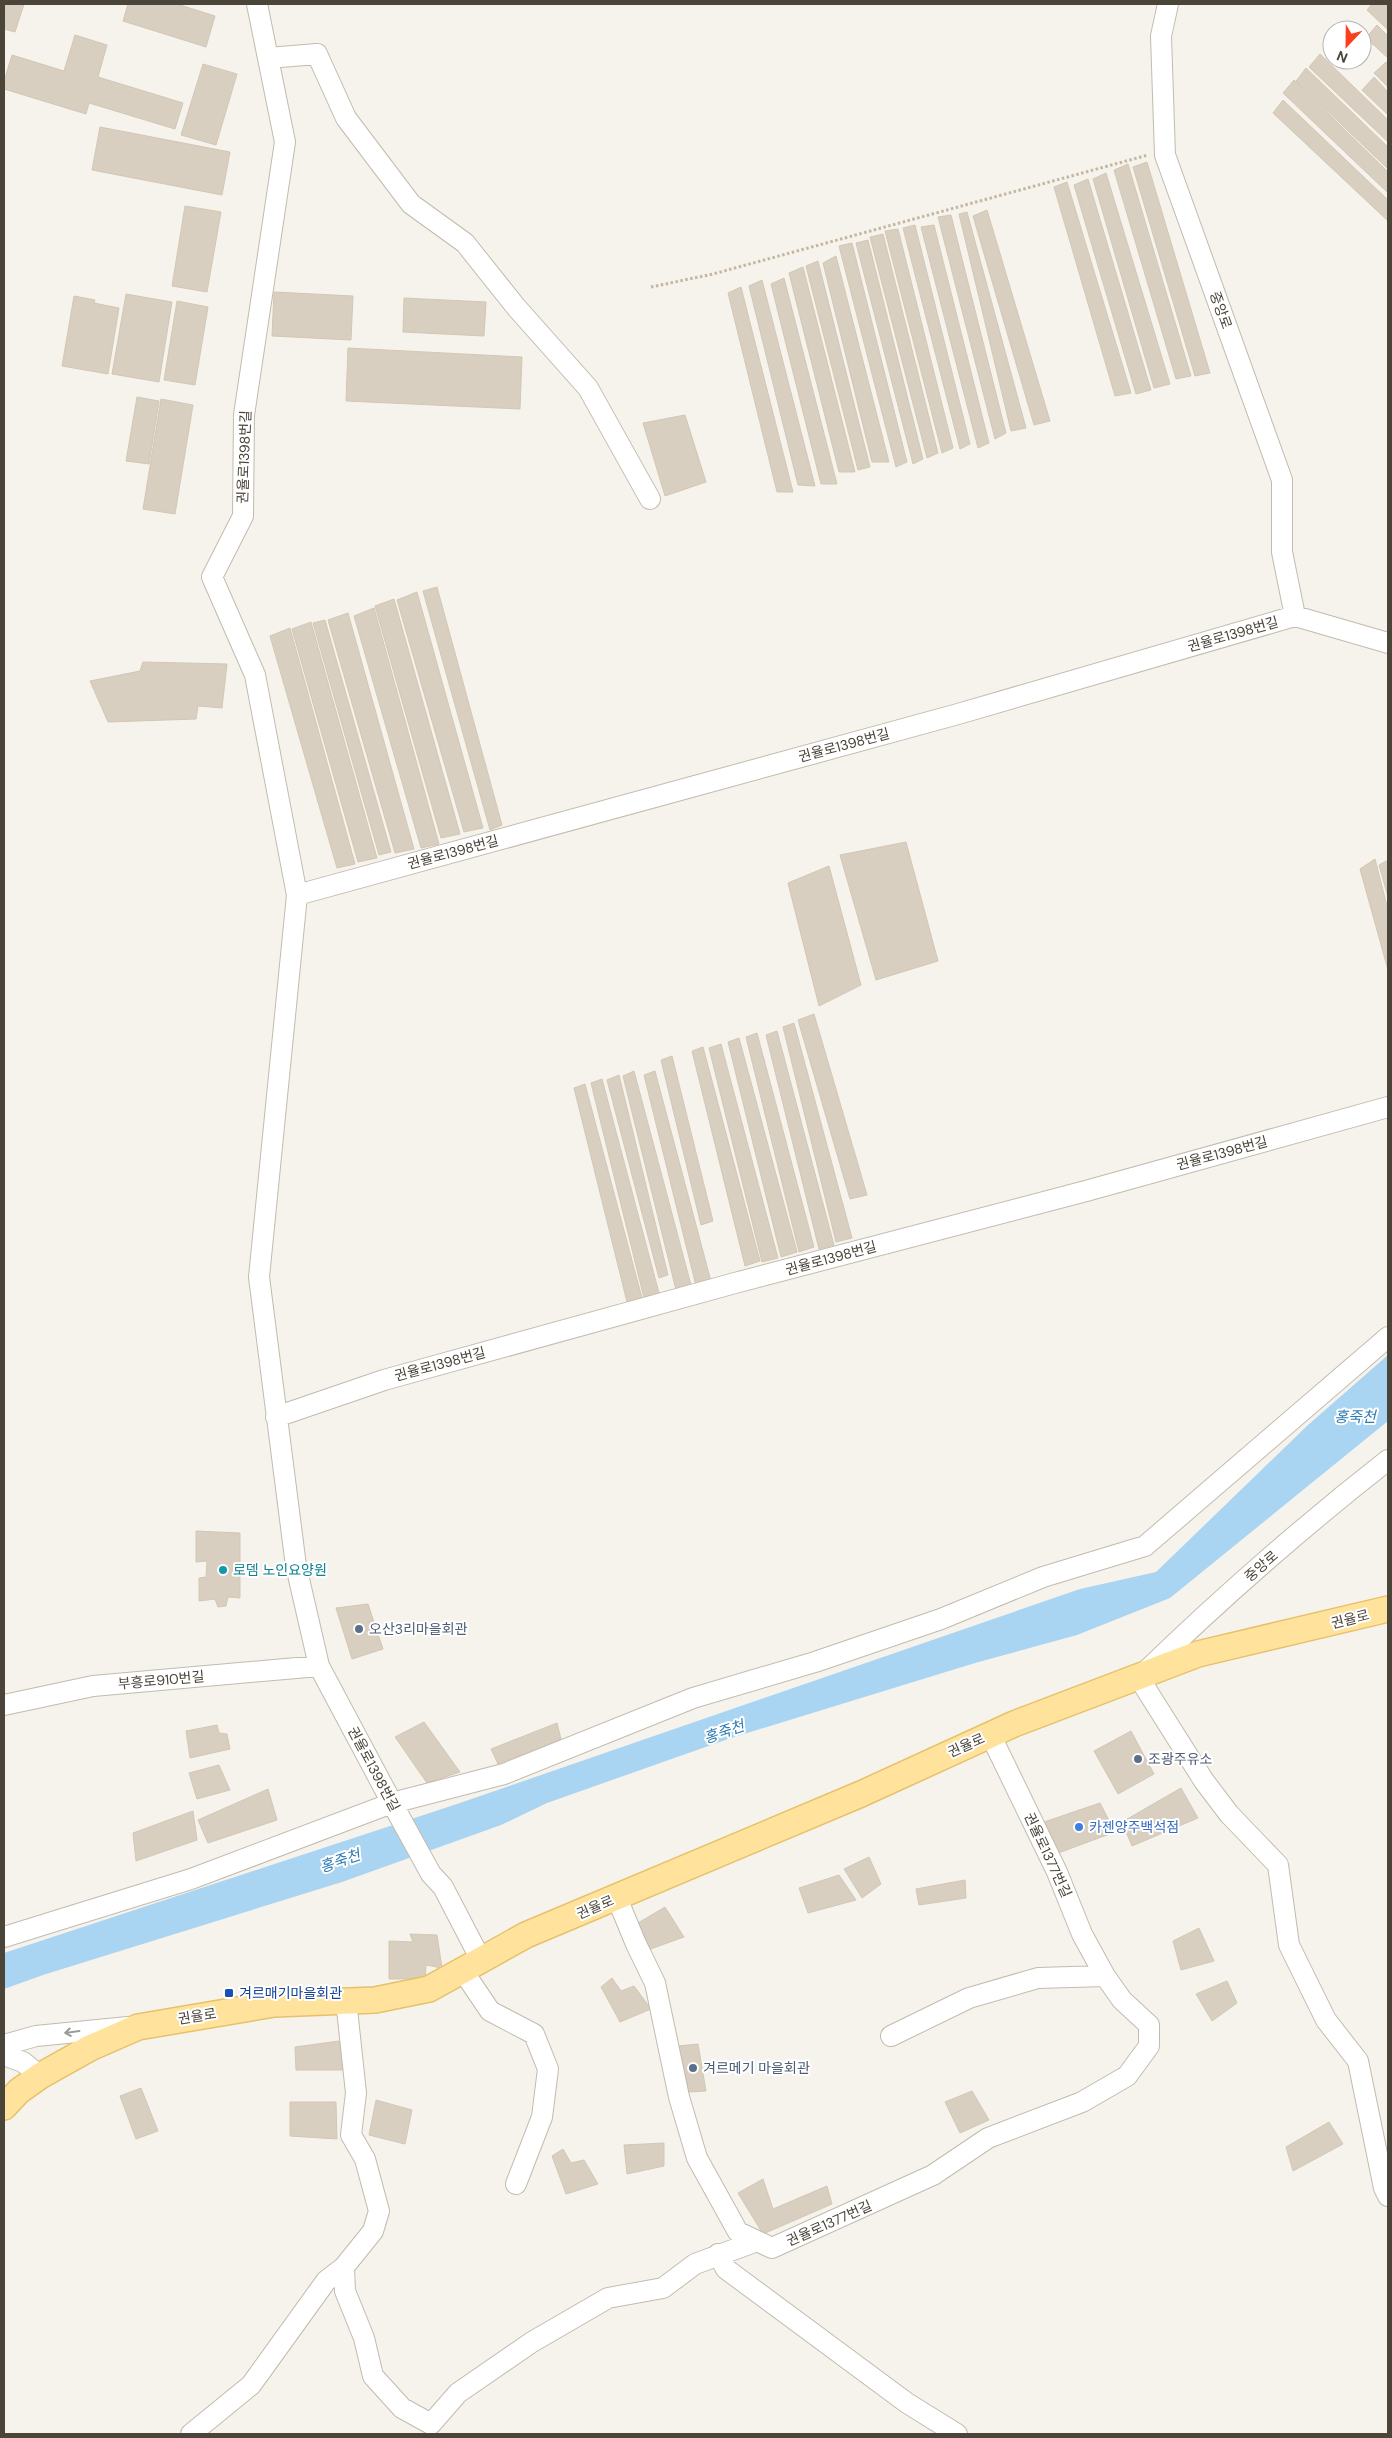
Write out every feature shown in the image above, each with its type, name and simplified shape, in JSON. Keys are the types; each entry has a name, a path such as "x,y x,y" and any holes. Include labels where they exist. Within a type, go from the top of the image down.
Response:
{"main road":[{"name":"권율로","path":"4,2107 20,2091 40,2076 90,2048 138,2027 274,2004 375,2000 416,1993 435,1986 526,1935 861,1794 990,1734 1080,1698 1139,1678 1198,1654 1388,1610"}],"street":[{"name":"권율로1398번길","path":"257,4 285,142 244,415 243,516 212,577 255,675 297,895 259,1277 296,1566 319,1666 431,1874 443,1887 472,1965"},
{"name":"중앙로","path":"1168,4 1161,36 1165,150 1282,480 1282,552 1295,616"},
{"path":"268,58 317,54 346,118 411,204 465,243 516,307 588,388 650,499"},
{"name":"권율로1398번길","path":"297,895 958,714 1295,616 1388,643"},
{"name":"권율로1398번길","path":"276,1418 393,1377 1388,1107"},
{"path":"4,1937 191,1878 392,1803 504,1774 693,1698 815,1662 941,1619 1043,1577 1145,1546 1388,1337"},
{"name":"중앙로","path":"1139,1678 1204,1616 1341,1497 1388,1460"},
{"name":"부흥로910번길","path":"4,1705 92,1686 319,1666"},
{"path":"1139,1678 1204,1781 1229,1814 1278,1866 1289,1945 1326,2020 1358,2061 1384,2188 1388,2196"},
{"name":"권율로1377번길","path":"616,1898 655,1983 679,2098 697,2158 738,2232 772,2248 933,2175 988,2138 1082,2102 1128,2076 1149,2046 1149,2025 1122,2000 1105,1976 1082,1934 1058,1872 990,1734"},
{"path":"472,1965 490,2011 534,2034 548,2069 542,2117 516,2184"},
{"path":"890,2036 969,1998 1038,1978 1105,1976"},
{"path":"191,2434 250,2385 326,2281 344,2268 373,2231 379,2211 365,2159 350,2135 356,2093 346,2000"},
{"path":"4,2045 22,2038 138,2027"},
{"path":"4,2055 24,2062 40,2076"},
{"path":"344,2268 345,2291 364,2338 373,2376 402,2408 426,2429 458,2393 532,2342 608,2298 663,2288 695,2264 757,2241"},
{"path":"718,2254 726,2269 907,2403 957,2434"}],"path":[{"path":"651,287 713,274 1165,150"}],"water":[{"name":"홍죽천","path":"1388,1355 1388,1421 1170,1598 1077,1635 975,1663 731,1738 547,1803 501,1825 342,1882 43,1975 4,1989 4,1953 457,1804 1080,1589 1156,1572 1308,1425"}],"building":[{"path":"4,4 24,4 15,32 4,29"},
{"path":"128,4 177,4 215,16 206,47 123,21"},
{"path":"1372,4 1388,4 1388,30 1367,10"},
{"path":"1377,25 1388,36 1388,58 1372,43 1372,31"},
{"path":"75,35 107,45 98,77 183,103 175,129 89,103 86,114 4,89 4,81 12,55 64,71"},
{"path":"1320,54 1322,56 1322,70 1336,70 1388,120 1388,142 1309,67"},
{"path":"1386,62 1388,63 1388,87 1374,73"},
{"path":"203,64 237,74 216,145 181,135"},
{"path":"1306,68 1388,147 1388,169 1296,81"},
{"path":"1374,77 1388,92 1388,115 1362,90"},
{"path":"1294,80 1388,172 1388,193 1283,93"},
{"path":"1283,100 1388,200 1388,221 1273,113"},
{"path":"100,127 230,152 222,195 92,170"},
{"path":"1147,162 1210,373 1195,376 1133,167"},
{"path":"1128,164 1191,376 1176,379 1114,170"},
{"path":"1106,173 1170,384 1154,388 1093,179"},
{"path":"1088,179 1151,390 1136,394 1074,185"},
{"path":"1067,182 1131,393 1115,396 1054,187"},
{"path":"185,206 221,212 207,292 172,286"},
{"path":"987,210 1050,421 1034,425 973,216"},
{"path":"967,212 1026,428 1011,431 959,214"},
{"path":"951,215 1006,433 995,439 938,217"},
{"path":"915,225 970,444 960,449 903,228"},
{"path":"934,225 989,443 978,448 921,227"},
{"path":"898,229 953,448 942,453 885,231"},
{"path":"883,234 938,453 927,458 870,237"},
{"path":"868,240 923,459 913,464 856,243"},
{"path":"852,243 907,462 896,467 839,246"},
{"path":"836,256 889,462 872,462 823,263"},
{"path":"818,261 870,467 858,470 806,266"},
{"path":"803,267 855,472 839,472 789,273"},
{"path":"784,278 837,484 821,484 771,284"},
{"path":"762,280 815,486 798,485 749,286"},
{"path":"741,287 793,492 777,492 728,293"},
{"path":"274,292 353,296 351,340 272,336"},
{"path":"126,294 172,302 159,382 112,374"},
{"path":"74,296 95,300 94,303 119,308 108,374 62,366"},
{"path":"404,298 486,302 484,336 403,332"},
{"path":"177,301 208,307 195,385 164,380"},
{"path":"348,348 522,357 520,409 346,401"},
{"path":"137,397 159,401 149,464 126,461"},
{"path":"161,399 193,405 175,514 143,509"},
{"path":"685,415 706,482 665,496 643,423"},
{"path":"437,587 502,825 490,830 423,591"},
{"path":"417,592 483,828 464,832 397,600"},
{"path":"394,599 460,834 441,838 375,606"},
{"path":"374,608 439,844 421,848 354,616"},
{"path":"348,613 414,849 395,853 328,620"},
{"path":"325,620 391,852 379,855 313,623"},
{"path":"311,622 377,858 358,862 292,629"},
{"path":"290,628 355,864 337,868 270,636"},
{"path":"143,662 227,664 222,708 198,706 196,719 108,722 90,681 140,671"},
{"path":"906,842 938,961 876,980 840,855"},
{"path":"1375,859 1388,910 1388,970 1360,869"},
{"path":"1388,860 1388,897 1379,865"},
{"path":"829,866 861,985 819,1006 788,883"},
{"path":"814,1014 867,1195 850,1199 798,1020"},
{"path":"794,1023 852,1238 836,1242 783,1027"},
{"path":"777,1031 834,1245 819,1249 766,1035"},
{"path":"757,1033 814,1247 799,1252 746,1037"},
{"path":"739,1038 797,1252 781,1257 728,1042"},
{"path":"721,1044 778,1258 762,1262 709,1048"},
{"path":"703,1047 760,1261 745,1266 692,1051"},
{"path":"672,1056 713,1221 701,1225 661,1060"},
{"path":"634,1071 691,1285 676,1290 623,1076"},
{"path":"655,1071 712,1285 697,1290 644,1075"},
{"path":"619,1075 668,1275 659,1278 607,1080"},
{"path":"602,1079 659,1293 644,1298 591,1083"},
{"path":"585,1084 642,1298 627,1302 574,1088"},
{"name":"로뎀 노인요양원","path":"196,1531 240,1533 240,1598 228,1597 226,1606 218,1607 215,1599 199,1601 199,1578 206,1577 207,1561 196,1562"},
{"name":"오산3리마을회관","path":"368,1604 383,1649 352,1659 336,1608"},
{"path":"424,1722 460,1772 427,1783 395,1737"},
{"path":"557,1723 561,1739 498,1764 491,1749"},
{"path":"217,1725 219,1733 227,1734 230,1749 190,1758 186,1731"},
{"path":"1131,1731 1154,1774 1118,1794 1094,1751"},
{"path":"219,1765 230,1790 197,1799 189,1773"},
{"path":"1181,1788 1198,1818 1132,1846 1122,1822"},
{"path":"268,1789 277,1820 208,1843 198,1820"},
{"name":"카젠양주백석점","path":"1100,1803 1115,1832 1053,1855 1044,1822"},
{"path":"193,1811 197,1840 136,1861 133,1833"},
{"path":"869,1857 881,1884 862,1898 844,1869"},
{"path":"839,1875 856,1900 808,1913 799,1888"},
{"path":"965,1880 966,1898 919,1905 916,1889"},
{"path":"665,1907 684,1937 645,1951 638,1923"},
{"path":"1199,1928 1214,1961 1181,1970 1173,1941"},
{"path":"410,1934 437,1935 442,1968 426,1965 425,1979 389,1979 389,1941 413,1942"},
{"path":"612,1978 621,1991 634,1986 651,2009 620,2022 601,1987"},
{"path":"1227,1981 1237,2003 1212,2021 1196,1994"},
{"path":"339,2041 345,2070 296,2070 295,2047"},
{"name":"겨르메기 마을회관","path":"698,2044 706,2091 689,2092 678,2046"},
{"path":"141,2088 158,2131 136,2139 120,2096"},
{"path":"972,2091 989,2120 960,2133 945,2102"},
{"path":"376,2100 412,2110 405,2144 369,2135"},
{"path":"290,2102 336,2102 337,2139 290,2136"},
{"path":"1329,2122 1343,2144 1293,2171 1286,2147"},
{"path":"664,2143 664,2166 627,2174 624,2145"},
{"path":"563,2149 571,2163 584,2160 598,2184 566,2194 552,2156"},
{"path":"763,2179 773,2209 827,2186 832,2204 763,2234 738,2193"}],"place":[{"name":"로뎀 노인요양원","path":"223,1570"},
{"name":"오산3리마을회관","path":"359,1629"},
{"name":"조광주유소","path":"1138,1759"},
{"name":"카젠양주백석점","path":"1079,1827"},
{"name":"겨르매기마을회관","path":"229,1993"},
{"name":"겨르메기 마을회관","path":"693,2068"}]}
